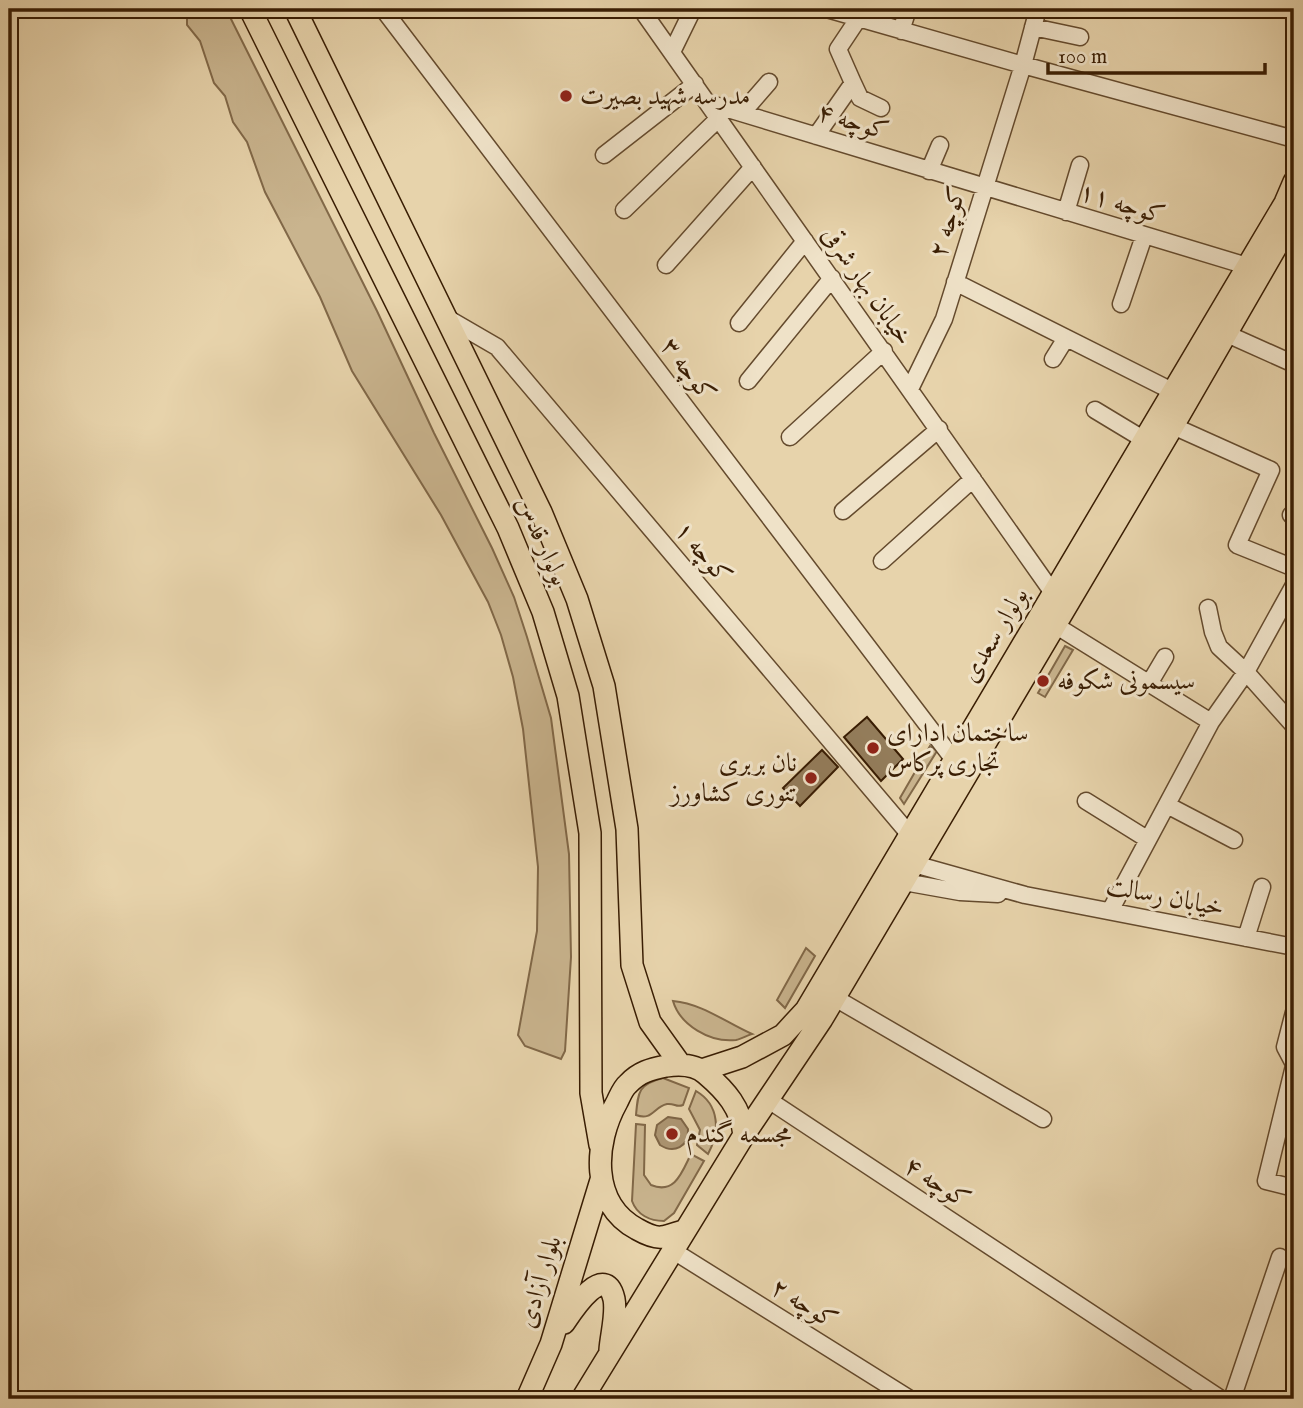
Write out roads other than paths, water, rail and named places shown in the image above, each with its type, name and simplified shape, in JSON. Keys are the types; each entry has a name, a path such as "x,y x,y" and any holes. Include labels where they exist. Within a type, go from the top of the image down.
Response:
{"main road":[{"name":"بولوار قدس","path":"250,9 508,528 543,612 568,696 590,833 591,1093 600,1145"},
{"name":"بولوار قدس","path":"295,9 541,512 578,599 604,687 627,829 632,965 650,1023 680,1064"},
{"name":"بولوار سعدی","path":"702,1070 742,1057 783,1035 806,1010 1285,203 1294,182"},
{"name":"بولوار سعدی","path":"744,1135 835,998 1294,216"},
{"path":"582,1399 744,1135 742,1119 727,1092 702,1070 680,1064 647,1069 626,1084 609,1116 600,1145 601,1180 608,1200 622,1220 640,1231 678,1241"},
{"name":"بلوار آزادی","path":"527,1399 551,1344 601,1180"},
{"path":"551,1344 589,1290 598,1286 610,1291 614,1301 599,1394 601,1399"}],"street":[{"name":"کوچه ۳","path":"383,9 954,760"},
{"name":"خیابان بهار شرقی","path":"641,9 1053,593"},
{"path":"672,52 693,9"},
{"path":"830,9 1294,139"},
{"path":"901,31 908,9"},
{"path":"1023,65 1038,9"},
{"path":"858,19 838,49 860,98 881,108"},
{"path":"1033,27 1080,37"},
{"name":"کوچه ۲","path":"910,389 944,319 1023,65"},
{"path":"742,113 769,82"},
{"path":"816,136 852,83"},
{"path":"604,155 695,84"},
{"name":"کوچه ۴","path":"708,103 984,188"},
{"path":"624,210 719,118"},
{"path":"929,171 940,145"},
{"path":"1066,212 1080,165"},
{"path":"666,265 753,167"},
{"name":"کوچه ۱۱","path":"984,188 1247,266"},
{"path":"1121,304 1144,236"},
{"path":"738,323 806,241"},
{"path":"748,381 832,278"},
{"path":"955,282 1172,391"},
{"name":"کوچه ۱","path":"447,318 497,347 910,835"},
{"path":"1227,334 1294,364"},
{"path":"1052,359 1066,338"},
{"path":"790,437 884,351"},
{"path":"1095,410 1143,439"},
{"path":"1173,426 1271,470 1237,545 1294,568"},
{"path":"843,511 939,429"},
{"path":"882,561 973,478"},
{"path":"1110,911 1211,722 1247,672 1294,585"},
{"path":"1208,608 1219,647 1247,672 1294,726"},
{"path":"1055,625 1211,722"},
{"path":"1149,684 1165,657"},
{"path":"1086,802 1147,839"},
{"path":"1167,804 1234,840"},
{"name":"خیابان رسالت","path":"909,873 960,892 1025,895 1294,947"},
{"path":"1246,938 1262,887"},
{"path":"835,998 1043,1119"},
{"path":"1294,1012 1284,1047 1294,1065 1266,1181 1294,1188"},
{"name":"کوچه ۴","path":"767,1100 1220,1399"},
{"name":"کوچه ۲","path":"678,1241 910,1399"},
{"path":"1232,1399 1280,1257"}],"place":[{"name":"مدرسه شهید بصیرت","path":"566,96"},
{"name":"سیسمونی شکوفه","path":"1043,681"},
{"name":"ساختمان ادارای تجاری پرکاس","path":"873,748"},
{"name":"نان بربری تنوری کشاورز","path":"811,778"},
{"name":"مجسمه گندم","path":"672,1134"}]}
